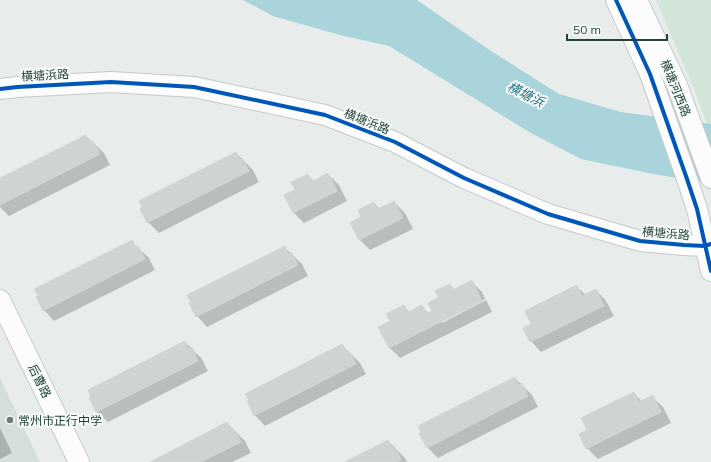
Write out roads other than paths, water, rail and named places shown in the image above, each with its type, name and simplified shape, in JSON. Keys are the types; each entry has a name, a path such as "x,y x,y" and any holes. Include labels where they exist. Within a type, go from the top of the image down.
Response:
{"street":[{"name":"横塘河西路","path":"616,0 650,74 687,179 708,245"},
{"name":"横塘河西路","path":"637,0 676,85 711,178"},
{"name":"横塘浜路","path":"0,89 111,82 194,87 325,114 395,142 464,178 548,214 640,241 684,245 708,245"},
{"path":"708,245 711,272"},
{"name":"后曹路","path":"0,300 79,462"}],"water":[{"name":"横塘浜","path":"243,0 417,0 491,51 559,94 621,112 711,124 711,184 581,159 531,133 389,46 340,35 273,16"}],"place":[{"name":"常州市正行中学","path":"10,420"}]}
